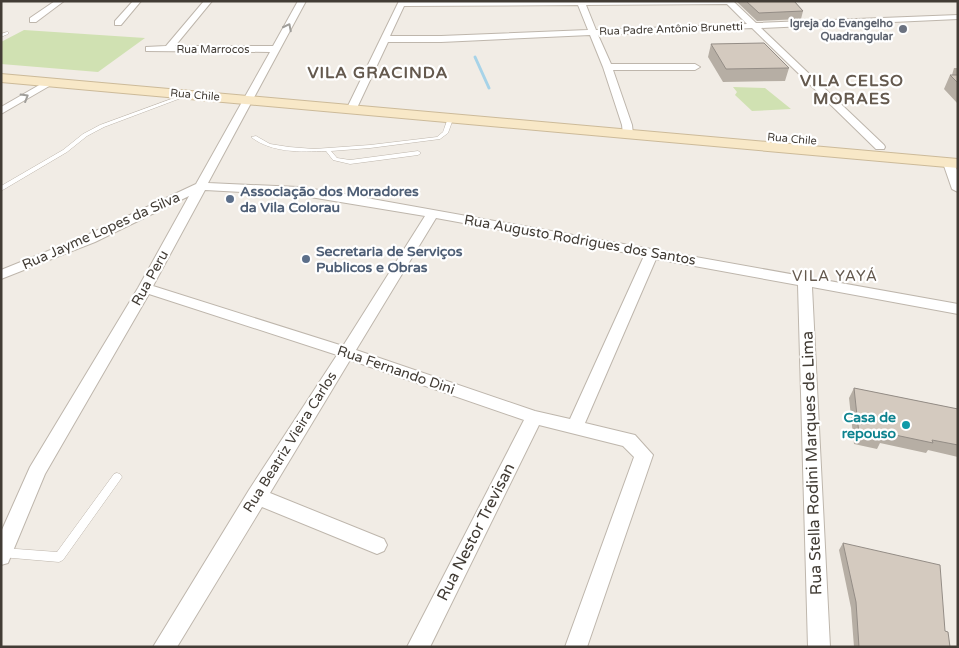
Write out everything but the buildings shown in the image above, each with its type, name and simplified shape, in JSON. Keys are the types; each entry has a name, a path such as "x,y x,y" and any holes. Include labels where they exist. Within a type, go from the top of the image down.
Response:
{"main road":[{"name":"Rua Chile","path":"1,78 388,113 451,115 880,147 955,160"},
{"name":"Rua Chile","path":"627,129 955,160"}],"street":[{"path":"33,20 60,1"},
{"path":"118,22 137,1"},
{"path":"168,49 208,1"},
{"name":"Rua Peru","path":"2,554 37,472 145,288 302,1"},
{"path":"580,2 608,67 627,129"},
{"path":"351,110 402,3 728,2 880,147"},
{"name":"Rua Padre Antônio Brunetti","path":"384,39 441,40 958,17"},
{"name":"Rua Marrocos","path":"150,50 277,49"},
{"path":"608,67 695,67"},
{"path":"1,110 48,83"},
{"path":"955,160 958,189"},
{"name":"Rua Augusto Rodrigues dos Santos","path":"201,186 298,191 433,213 958,308"},
{"name":"Rua Jayme Lopes da Silva","path":"1,275 90,239 201,186"},
{"name":"Rua Beatriz Vieira Carlos","path":"164,647 345,352 433,213"},
{"path":"575,426 652,253"},
{"name":"Rua Stella Rodini Marques de Lima","path":"805,280 819,647"},
{"name":"Rua Fernando Dini","path":"145,288 345,352 534,417 629,440 644,456 576,647"},
{"name":"Rua Nestor Trevisan","path":"418,647 534,417"},
{"path":"256,496 377,545"}],"lane":[{"path":"1,36 7,33"},
{"path":"1,189 65,152 85,135 102,126 187,95"},
{"path":"254,137 268,144 286,148 328,151 438,138 445,132 451,115"},
{"path":"328,151 336,159 350,162 418,153"},
{"path":"2,554 59,557 117,477"}],"green space":[{"path":"24,30 145,38 98,72 1,64 1,42"},
{"path":"733,87 765,88 791,109 752,111 735,95 737,92"}],"waterway":[{"path":"475,57 489,88"}],"place":[{"name":"Igreja do Evangelho Quadrangular","path":"903,29"},
{"name":"Associação dos Moradores da Vila Colorau","path":"230,199"},
{"name":"Secretaria de Serviços Publicos e Obras","path":"306,259"},
{"name":"Casa de repouso","path":"906,425"}],"district":[{"name":"VILA GRACINDA","path":"378,73"},
{"name":"VILA CELSO MORAES","path":"852,90"},
{"name":"VILA YAYÁ","path":"835,276"}]}
